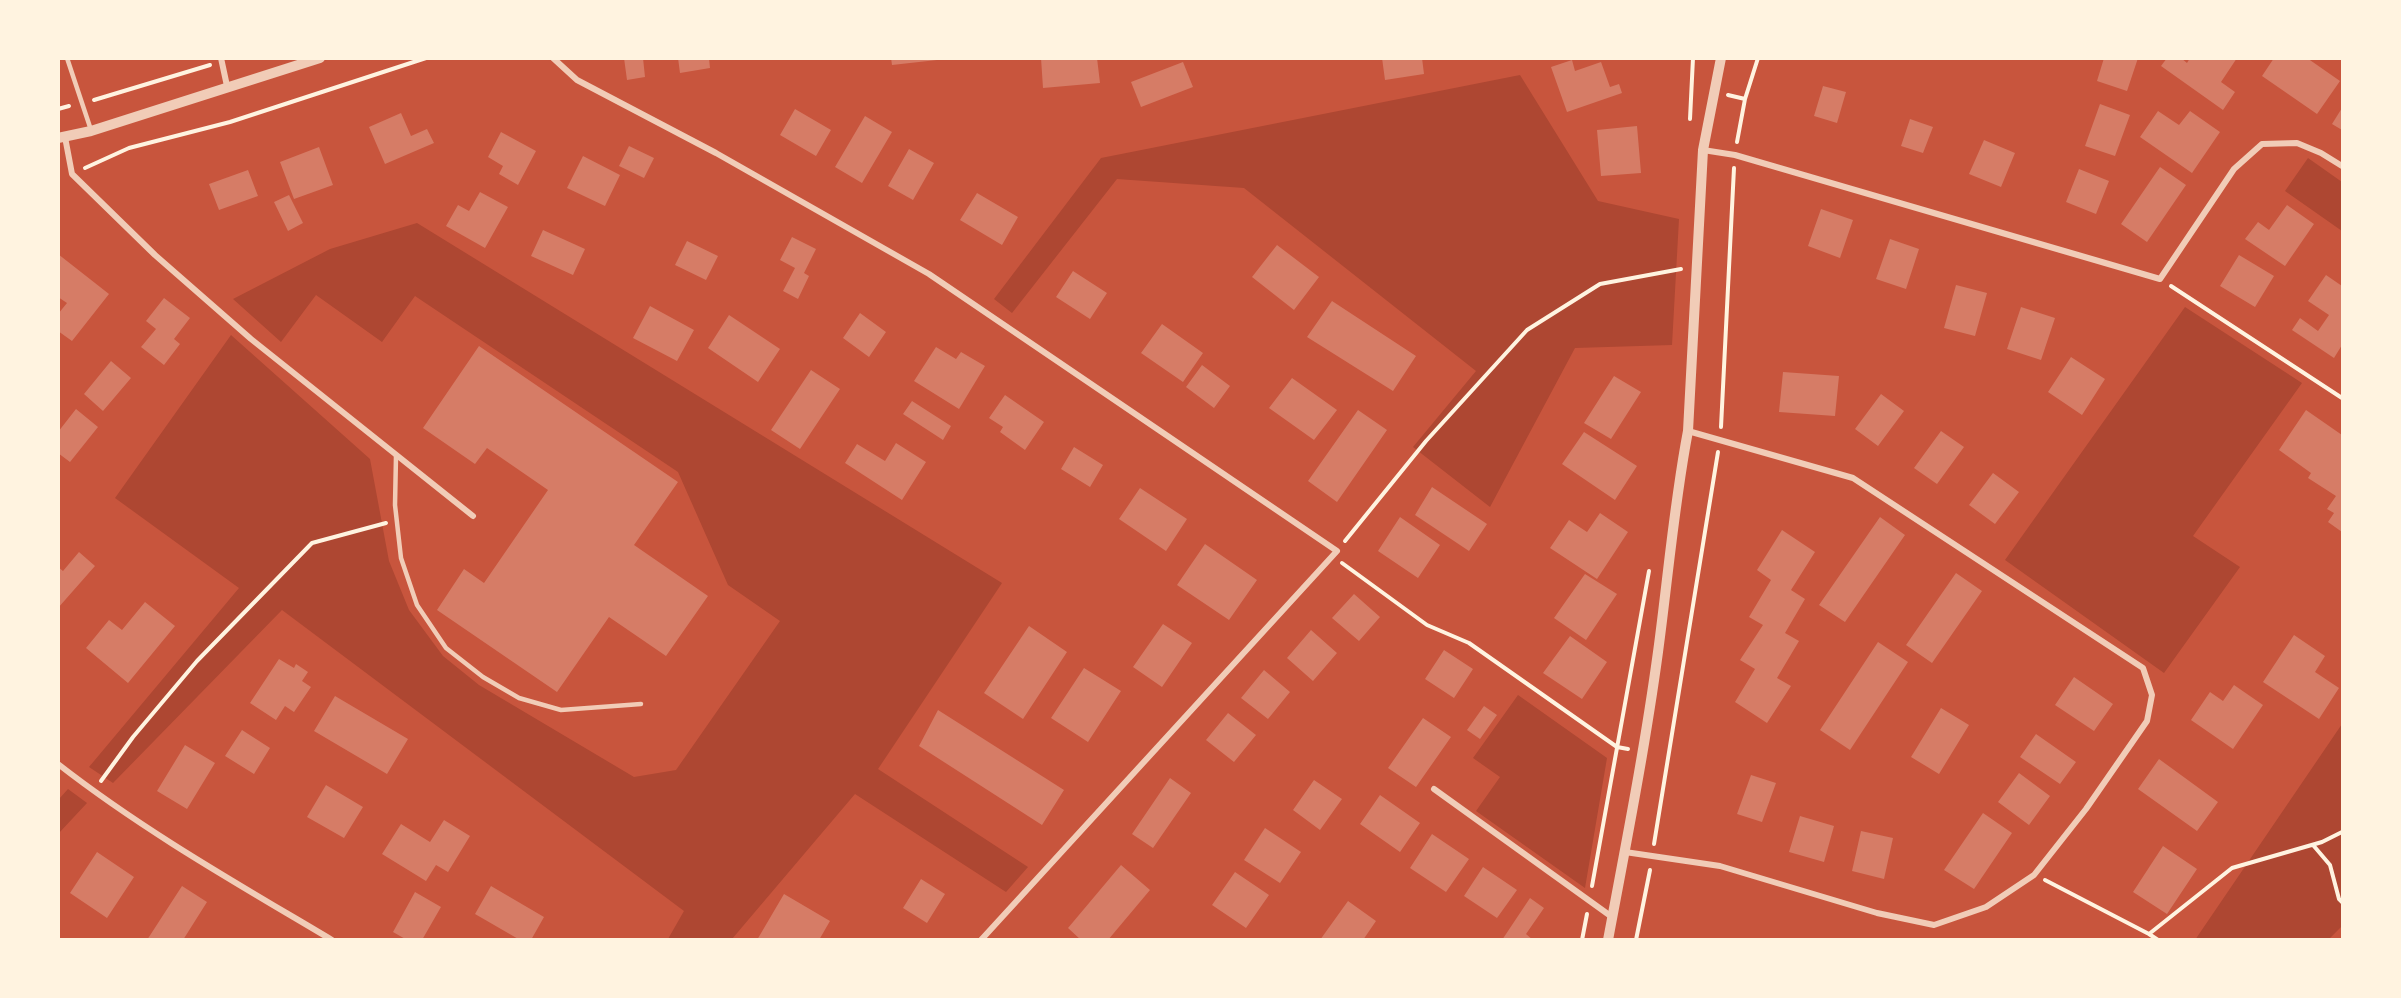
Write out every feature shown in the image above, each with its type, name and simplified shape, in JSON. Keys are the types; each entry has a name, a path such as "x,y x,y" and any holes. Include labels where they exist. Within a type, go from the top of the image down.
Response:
{"street":[{"path":"320,58 62,137 72,174 154,255 251,339 473,516"},
{"path":"553,58 577,80 716,153 929,274 1337,551 981,939"},
{"path":"1608,939 1658,654 1681,466 1688,431 1703,150 1721,58"},
{"path":"221,60 226,86"},
{"path":"1703,150 1735,155 2160,279 2234,170 2262,144 2297,143 2343,166"},
{"path":"1625,852 1720,866 1877,913 1934,925 1986,907 2034,874 2086,809 2147,721 2152,695 2143,668 1853,478 1688,431"},
{"path":"58,764 173,845 332,939"},
{"path":"1434,789 1612,917"}],"lane":[{"path":"67,58 91,130"},
{"path":"396,456 395,505 401,558 417,605 446,648 483,677 519,698 561,710 641,704"}],"path":[{"path":"72,174 129,148 231,122 426,58"},
{"path":"1690,122 1693,58"},
{"path":"1636,939 1652,855 1720,440 1735,155 1745,99 1758,58"},
{"path":"58,110 111,96 221,60"},
{"path":"1682,281 1683,257"},
{"path":"1617,747 1469,644 1427,625 1341,562 1337,551 1426,441 1527,330 1600,284 1697,267"},
{"path":"2160,279 2343,398"},
{"path":"94,791 140,728 198,661 312,543 396,519"},
{"path":"1582,939 1651,562"},
{"path":"2149,934 2232,868 2313,845 2343,832"},
{"path":"2313,845 2330,865 2339,899 2343,902"},
{"path":"2034,874 2158,939"}],"shaded area":[{"path":"1520,75 1598,201 1679,219 1672,345 1575,348 1490,507 1413,447 1476,371 1244,188 1117,179 1012,313 994,299 1101,158"},
{"path":"2308,158 2342,182 2342,231 2285,191"},
{"path":"417,223 1002,583 878,769 1028,867 1006,892 855,794 732,939 668,939 684,911 282,610 113,783 89,767 239,588 115,498 231,335 370,459 389,561 409,610 443,656 479,685 634,777 676,770 780,621 728,585 678,472 415,296 382,342 316,295 281,342 233,299 330,249"},
{"path":"2185,307 2302,383 2193,536 2240,567 2164,673 2005,560"},
{"path":"1518,695 1607,758 1585,888 1476,811 1500,777 1473,758"},
{"path":"2342,724 2342,926 2329,939 2195,940"},
{"path":"68,789 87,803 59,833 59,799"}],"building":[{"path":"624,58 643,58 645,77 627,80"},
{"path":"678,58 709,58 710,68 680,73"},
{"path":"891,58 937,58 937,60 892,65"},
{"path":"1041,58 1097,58 1100,83 1043,88"},
{"path":"1382,58 1422,58 1424,74 1385,80"},
{"path":"2104,58 2138,58 2127,91 2097,81"},
{"path":"2167,58 2181,58 2187,63 2190,58 2237,58 2221,82 2235,92 2223,110 2161,66"},
{"path":"2274,58 2307,58 2340,81 2317,114 2262,76"},
{"path":"1572,60 1575,71 1601,62 1610,87 1619,84 1622,93 1567,112 1551,67"},
{"path":"1183,62 1193,87 1141,107 1131,82"},
{"path":"1823,86 1846,92 1837,123 1814,116"},
{"path":"2100,104 2130,115 2115,156 2085,146"},
{"path":"2342,108 2342,130 2332,124"},
{"path":"795,109 831,130 816,156 780,135"},
{"path":"2158,111 2179,125 2190,111 2220,132 2192,173 2140,137"},
{"path":"401,113 411,136 427,129 434,143 385,164 369,127"},
{"path":"865,116 892,132 862,183 835,167"},
{"path":"1910,119 1933,127 1923,153 1901,146"},
{"path":"1637,126 1641,173 1601,176 1597,130"},
{"path":"501,132 536,151 518,185 499,174 503,166 488,157"},
{"path":"1984,140 2015,153 2001,187 1969,174"},
{"path":"629,146 654,158 644,178 619,166"},
{"path":"319,147 333,185 294,199 280,162"},
{"path":"909,149 934,163 913,200 888,186"},
{"path":"583,156 620,175 605,206 567,188"},
{"path":"2160,167 2186,185 2147,242 2121,224"},
{"path":"2079,169 2109,181 2096,214 2066,202"},
{"path":"248,170 258,196 219,210 209,184"},
{"path":"480,192 508,207 485,248 446,226 458,205 469,211"},
{"path":"977,193 1018,217 1002,245 960,220"},
{"path":"289,195 303,223 288,231 274,202"},
{"path":"2287,205 2314,224 2285,266 2245,239 2258,222 2269,230"},
{"path":"1821,209 1853,220 1840,258 1808,246"},
{"path":"543,230 585,249 573,275 531,256"},
{"path":"792,237 816,249 804,273 809,276 798,299 783,291 795,268 780,260"},
{"path":"1890,239 1919,249 1906,289 1876,279"},
{"path":"687,241 718,256 706,280 675,265"},
{"path":"1277,245 1319,277 1294,310 1252,277"},
{"path":"58,254 109,294 72,341 58,331 58,314 67,303 58,297"},
{"path":"2239,255 2274,276 2255,307 2220,286"},
{"path":"1073,271 1107,293 1090,319 1056,297"},
{"path":"2326,275 2342,286 2342,345 2334,358 2292,330 2300,318 2318,331 2329,315 2308,301"},
{"path":"1956,285 1987,293 1975,336 1944,328"},
{"path":"164,298 190,318 174,339 180,344 164,365 141,347 156,329 146,321"},
{"path":"1332,301 1416,356 1393,391 1307,337"},
{"path":"650,306 694,330 677,361 633,338"},
{"path":"2021,307 2055,318 2041,360 2007,349"},
{"path":"860,313 886,332 869,357 843,338"},
{"path":"729,315 780,349 758,382 708,348"},
{"path":"1162,324 1203,353 1183,382 1141,353"},
{"path":"479,346 678,482 634,545 708,596 666,656 609,617 557,692 437,610 464,569 484,583 548,490 487,448 475,464 423,428"},
{"path":"936,347 956,359 961,352 985,366 959,409 914,381"},
{"path":"2071,357 2105,379 2082,415 2048,392"},
{"path":"111,361 131,378 103,411 84,394"},
{"path":"1202,365 1230,386 1214,408 1186,387"},
{"path":"811,370 840,389 800,449 771,430"},
{"path":"1783,372 1839,376 1835,416 1779,412"},
{"path":"1614,376 1641,392 1611,439 1584,423"},
{"path":"1292,378 1337,410 1314,440 1269,408"},
{"path":"1881,394 1904,411 1878,446 1855,429"},
{"path":"1005,395 1044,422 1025,450 1000,432 1003,427 989,418"},
{"path":"912,401 951,426 943,440 903,414"},
{"path":"76,409 98,427 70,462 58,453 58,432"},
{"path":"1358,410 1387,430 1337,502 1308,481"},
{"path":"2306,410 2342,435 2342,532 2328,522 2334,513 2327,509 2336,496 2308,478 2311,473 2279,450"},
{"path":"1941,431 1964,447 1937,484 1914,468"},
{"path":"1584,432 1637,466 1615,500 1562,464"},
{"path":"896,443 926,462 902,500 845,463 857,444 885,461"},
{"path":"1074,447 1103,465 1090,487 1061,469"},
{"path":"1993,473 2019,492 1995,524 1969,505"},
{"path":"1432,487 1487,524 1469,551 1415,515"},
{"path":"1140,488 1187,519 1166,551 1119,519"},
{"path":"1600,513 1628,532 1597,579 1550,548 1569,520 1587,532"},
{"path":"1400,517 1440,545 1418,578 1378,551"},
{"path":"1880,517 1905,535 1845,622 1819,605"},
{"path":"1782,530 1815,552 1791,590 1805,599 1785,633 1799,641 1777,678 1791,686 1767,723 1735,702 1755,669 1740,660 1763,625 1749,617 1771,580 1757,570"},
{"path":"1205,544 1257,580 1229,620 1177,585"},
{"path":"79,552 95,566 58,608 58,567 63,571"},
{"path":"1956,573 1982,591 1932,663 1906,645"},
{"path":"1585,574 1617,594 1586,640 1554,618"},
{"path":"1354,594 1380,617 1359,641 1332,618"},
{"path":"145,602 175,626 128,683 86,648 109,620 122,630"},
{"path":"1163,624 1192,643 1162,687 1133,667"},
{"path":"1029,626 1067,652 1023,719 984,693"},
{"path":"1311,630 1337,653 1313,681 1287,658"},
{"path":"2294,635 2325,656 2315,672 2339,688 2319,719 2263,682"},
{"path":"1570,636 1607,662 1582,699 1543,673"},
{"path":"1878,642 1908,662 1850,750 1820,730"},
{"path":"1444,650 1473,669 1454,698 1425,679"},
{"path":"279,659 294,668 296,664 308,672 302,681 311,687 294,712 285,706 276,720 250,703"},
{"path":"1084,668 1121,691 1088,742 1051,718"},
{"path":"1264,670 1290,692 1268,719 1241,698"},
{"path":"2074,677 2113,704 2094,731 2055,705"},
{"path":"2234,685 2263,705 2233,749 2191,720 2210,692 2223,701"},
{"path":"335,696 408,739 387,774 314,731"},
{"path":"1484,706 1497,715 1480,739 1467,730"},
{"path":"1941,708 1969,725 1939,774 1911,757"},
{"path":"938,710 1064,790 1042,825 919,746"},
{"path":"1228,713 1256,735 1234,762 1206,740"},
{"path":"1423,718 1451,737 1416,787 1388,768"},
{"path":"242,730 270,748 254,774 225,756"},
{"path":"2036,734 2076,762 2060,784 2020,757"},
{"path":"185,745 215,763 187,809 157,791"},
{"path":"2159,759 2218,802 2197,831 2138,789"},
{"path":"2019,773 2050,796 2029,825 1998,802"},
{"path":"1751,775 1776,783 1762,822 1737,814"},
{"path":"1170,778 1191,793 1153,848 1132,834"},
{"path":"1314,780 1342,799 1320,830 1293,810"},
{"path":"326,785 363,807 344,838 307,817"},
{"path":"1380,795 1420,823 1400,852 1360,824"},
{"path":"1983,813 2012,833 1974,889 1944,870"},
{"path":"1800,816 1834,826 1824,862 1789,852"},
{"path":"444,820 470,836 448,872 436,865 426,881 382,854 401,824 430,842"},
{"path":"1265,828 1301,852 1280,883 1244,860"},
{"path":"1861,831 1893,838 1884,879 1852,871"},
{"path":"1432,834 1469,859 1446,892 1410,868"},
{"path":"2163,846 2197,869 2167,914 2133,892"},
{"path":"97,852 134,877 107,918 70,893"},
{"path":"1121,865 1150,890 1108,940 1081,940 1068,928"},
{"path":"1483,867 1517,890 1497,918 1464,896"},
{"path":"1235,872 1269,895 1246,928 1212,905"},
{"path":"921,879 945,894 927,923 903,908"},
{"path":"182,886 207,902 183,940 147,940"},
{"path":"491,886 544,917 531,940 520,940 475,914"},
{"path":"415,892 441,907 422,940 407,940 393,932"},
{"path":"784,894 830,921 819,940 757,940"},
{"path":"1530,898 1544,908 1526,934 1533,940 1502,940"},
{"path":"1348,901 1376,921 1363,940 1320,940"}]}
